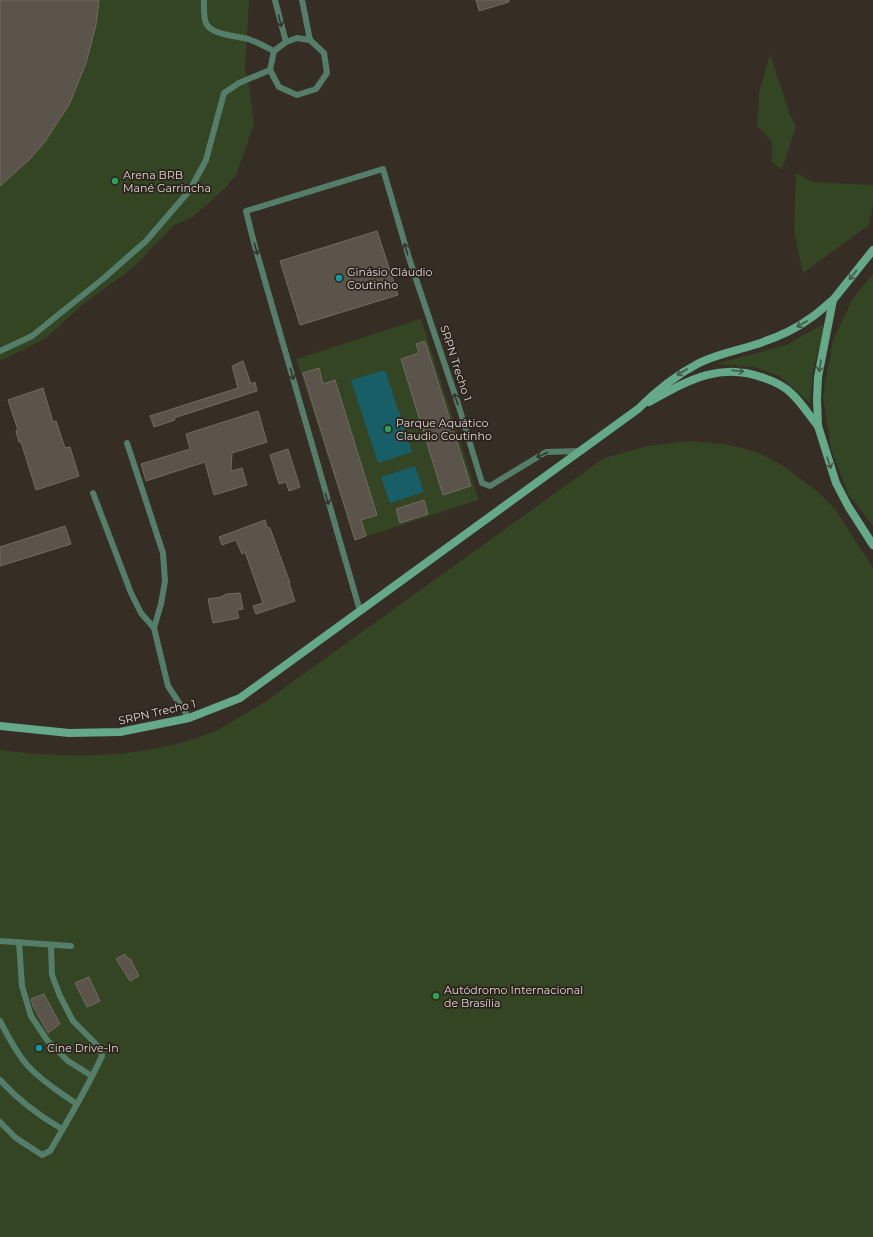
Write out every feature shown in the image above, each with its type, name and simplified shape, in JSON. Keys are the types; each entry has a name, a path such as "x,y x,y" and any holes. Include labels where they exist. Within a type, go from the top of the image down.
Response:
{"main road":[{"name":"SRPN Trecho 1","path":"638,409 655,392 676,376 699,363 724,353 753,346 782,335 809,320 833,300 873,250"},
{"path":"833,300 818,377 818,426 836,483 873,545"},
{"name":"SRPN Trecho 1","path":"0,726 69,733 120,732 189,718 240,698 638,409 666,393 708,374 729,370 752,373 772,381 790,392 818,426"}],"lane":[{"path":"204,0 205,20 211,29 247,39 274,51"},
{"path":"275,0 286,42"},
{"path":"302,0 310,40"},
{"path":"297,38 310,40 324,53 327,73 316,89 297,95 279,87 270,70 274,51 286,42 297,38"},
{"path":"0,351 32,336 104,278 146,241 190,190 206,160 224,93 239,83 270,70"},
{"name":"SRPN Trecho 1","path":"360,611 246,211 383,169 409,258 459,407 482,483 490,486 546,452 580,451"},
{"path":"127,444 163,553 165,581 161,604 154,628"},
{"path":"93,493 128,587 141,612 154,628 168,686 189,718"},
{"path":"0,941 71,946"},
{"path":"19,942 22,986 32,1016 47,1040 68,1061 92,1076"},
{"path":"0,1122 16,1138 42,1155 46,1154 50,1151 77,1104 102,1056 99,1047 73,1021 60,996 52,975 51,945"},
{"path":"0,1021 13,1045 28,1066 51,1087 77,1104"},
{"path":"0,1080 16,1097 40,1117 62,1129"}],"green space":[{"name":"Arena BRB Mané Garrincha","path":"0,0 249,0 245,71 248,78 254,124 236,175 225,188 193,217 174,225 134,267 83,304 45,339 0,361"},
{"path":"770,54 789,112 796,127 782,170 772,162 772,142 757,125 759,93"},
{"path":"796,173 813,182 873,185 873,205 869,225 803,273 794,231"},
{"path":"873,274 873,526 848,494 831,449 823,396 833,340 853,298"},
{"name":"Parque Aquático Claudio Coutinho","path":"421,319 479,500 355,540 296,359"},
{"path":"821,325 825,326 813,372 810,403 779,376 754,367 715,364 786,345"},
{"name":"Autódromo Internacional de Brasília","path":"690,441 730,445 757,452 782,465 817,491 836,510 873,568 873,1237 0,1237 0,750 77,756 129,753 180,743 213,732 236,720 266,701 604,458 648,446"}],"water":[{"path":"385,370 412,452 378,463 351,380"},
{"path":"415,466 424,492 390,503 381,477"}],"building":[{"path":"0,0 99,0 96,25 86,63 69,105 44,143 29,160 0,186"},
{"path":"476,0 509,0 509,2 479,11"},
{"name":"Ginásio Cláudio Coutinho","path":"377,231 398,295 300,325 280,261"},
{"path":"425,341 471,486 443,495 401,359 419,353 416,344"},
{"path":"243,361 251,384 255,382 257,391 174,418 175,420 154,427 150,416 238,388 232,366"},
{"path":"319,368 323,384 335,380 377,515 361,520 366,536 355,540 303,373"},
{"path":"43,388 53,422 56,421 65,448 70,447 79,476 36,490 21,442 19,442 16,431 18,430 8,400"},
{"path":"258,411 267,442 232,453 231,471 242,468 247,485 214,495 205,462 146,481 141,464 190,449 186,434"},
{"path":"288,449 300,487 289,491 286,482 279,484 270,455"},
{"path":"424,500 428,514 400,523 396,509"},
{"path":"265,520 267,527 270,528 295,601 256,614 253,606 263,603 245,552 242,554 236,540 222,545 219,537"},
{"path":"65,526 71,544 0,566 0,547"},
{"path":"240,593 243,609 237,610 239,618 213,623 208,599 221,597 226,594"},
{"path":"125,954 128,959 130,958 139,976 130,981 116,959"},
{"path":"89,977 100,1001 87,1007 75,983"},
{"path":"44,994 60,1024 48,1033 33,1006 31,999"}],"place":[{"name":"Arena BRB Mané Garrincha","path":"115,181"},
{"name":"Ginásio Cláudio Coutinho","path":"339,278"},
{"name":"Parque Aquático Claudio Coutinho","path":"388,429"},
{"name":"Autódromo Internacional de Brasília","path":"436,996"},
{"name":"Cine Drive-In","path":"39,1048"}]}
